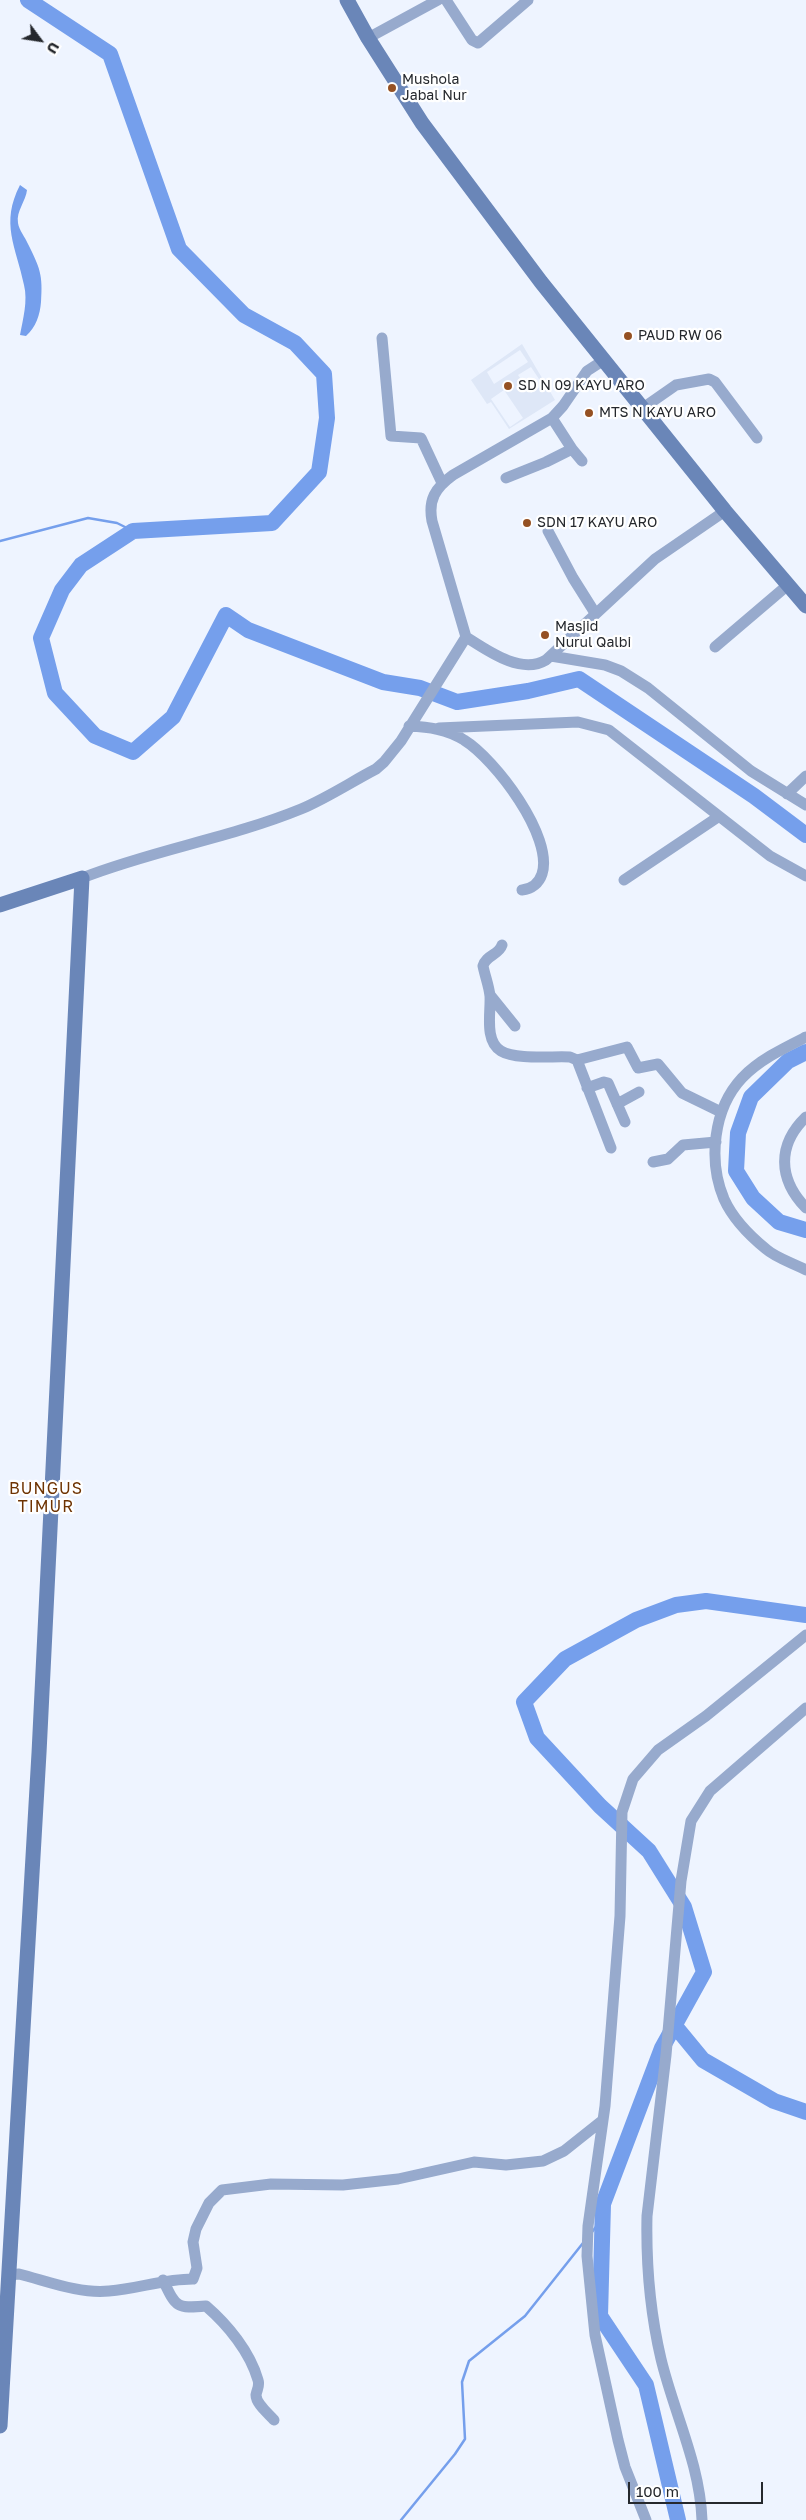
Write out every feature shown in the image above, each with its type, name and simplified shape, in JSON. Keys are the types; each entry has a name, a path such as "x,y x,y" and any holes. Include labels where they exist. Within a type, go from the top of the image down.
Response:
{"street":[{"path":"347,0 368,38 422,123 541,282 725,511 806,606"},
{"path":"368,38 438,0"},
{"path":"446,0 472,40 478,43 528,0"},
{"path":"382,338 391,436 421,438 442,483"},
{"path":"604,360 587,371 563,406 552,418 442,483 433,494 430,509 466,637 484,649 522,666 538,665 551,656 655,559 725,511"},
{"path":"643,408 676,385 709,379 715,382 757,438"},
{"path":"552,418 582,461"},
{"path":"506,478 572,449"},
{"path":"548,530 573,578 595,613"},
{"path":"715,647 789,584"},
{"path":"0,904 82,878 122,862 182,848 302,809 376,769 395,748 466,637"},
{"path":"551,656 597,663 621,671 648,688 751,771 806,805"},
{"path":"412,721 439,728 464,739 492,765 527,813 539,835 544,850 544,868 540,879 535,885 522,890"},
{"path":"439,728 560,722 592,724 609,730 631,745 718,817 770,856 806,876"},
{"path":"787,794 806,776"},
{"path":"624,880 718,817"},
{"path":"0,2426 39,1763 82,878"},
{"path":"502,945 500,951 488,958 483,966 490,995 489,1026 492,1040 501,1052 518,1056 570,1057 577,1060 627,1047 638,1068 658,1064 682,1093 721,1112"},
{"path":"490,995 515,1026"},
{"path":"806,1037 779,1050 743,1076 729,1095 721,1112 714,1142 715,1161 725,1201 738,1222 767,1250 806,1270"},
{"path":"577,1060 611,1148"},
{"path":"587,1088 606,1081 625,1122"},
{"path":"617,1104 639,1092"},
{"path":"806,1116 797,1126 785,1152 790,1187 793,1194 806,1208"},
{"path":"653,1162 668,1159 680,1146 699,1142 714,1142"},
{"path":"646,2520 625,2467 618,2440 595,2335 587,2256 588,2226 603,2120 620,1916 622,1812 633,1779 658,1750 701,1720 806,1635"},
{"path":"702,2520 700,2490 661,2359 647,2265 647,2216 666,2055 681,1881 691,1821 702,1800 775,1733 806,1708"},
{"path":"9,2275 18,2274 94,2292 110,2291 163,2280 193,2279 197,2268 193,2242 196,2229 209,2203 222,2190 271,2184 343,2185 398,2179 474,2162 512,2164 543,2162 564,2151 603,2120"},
{"path":"163,2280 173,2301 184,2308 206,2306 222,2320 244,2350 257,2376 259,2384 256,2396 258,2402 274,2420"}],"shaded area":[{"name":"SD N 09 KAYU ARO","path":"522,344 555,400 509,429 491,402 487,404 471,380","holes":["520,350 528,362 494,384 487,372","531,367 543,385 531,393 518,375","504,390 523,418 510,427 491,399"]}],"water":[{"path":"20,185 27,190 18,214 18,223 38,266 41,278 41,302 38,316 35,325 26,336 20,335 25,310 25,291 10,223 14,199"}],"waterway":[{"path":"28,0 110,54 179,249 244,315 295,343 324,374 327,418 319,472 272,523 133,531 81,565 62,590 41,638 55,693 95,736 133,752 173,717 226,615 248,630 383,682 420,688 457,702 528,691 579,679 754,796 806,835"},
{"path":"0,541 88,518 117,523 133,531"},
{"path":"806,1052 788,1061 751,1097 738,1133 736,1171 753,1198 779,1222 806,1230"},
{"path":"678,2520 646,2385 600,2316 603,2204 662,2048 704,1972 684,1907 649,1851 600,1806 537,1738 524,1702 565,1659 636,1620 676,1605 706,1601 806,1615"},
{"path":"675,2026 703,2060 774,2101 806,2112"},
{"path":"592,2232 602,2219"},
{"path":"401,2520 465,2439 462,2382 469,2361 525,2316 583,2243"}],"place":[{"name":"Mushola Jabal Nur","path":"392,88"},
{"name":"PAUD RW 06","path":"628,336"},
{"name":"SD N 09 KAYU ARO","path":"508,386"},
{"name":"MTS N KAYU ARO","path":"589,413"},
{"name":"SDN 17 KAYU ARO","path":"527,523"},
{"name":"Masjid Nurul Qalbi","path":"545,635"}],"district":[{"name":"BUNGUS TIMUR","path":"46,1498"}]}
